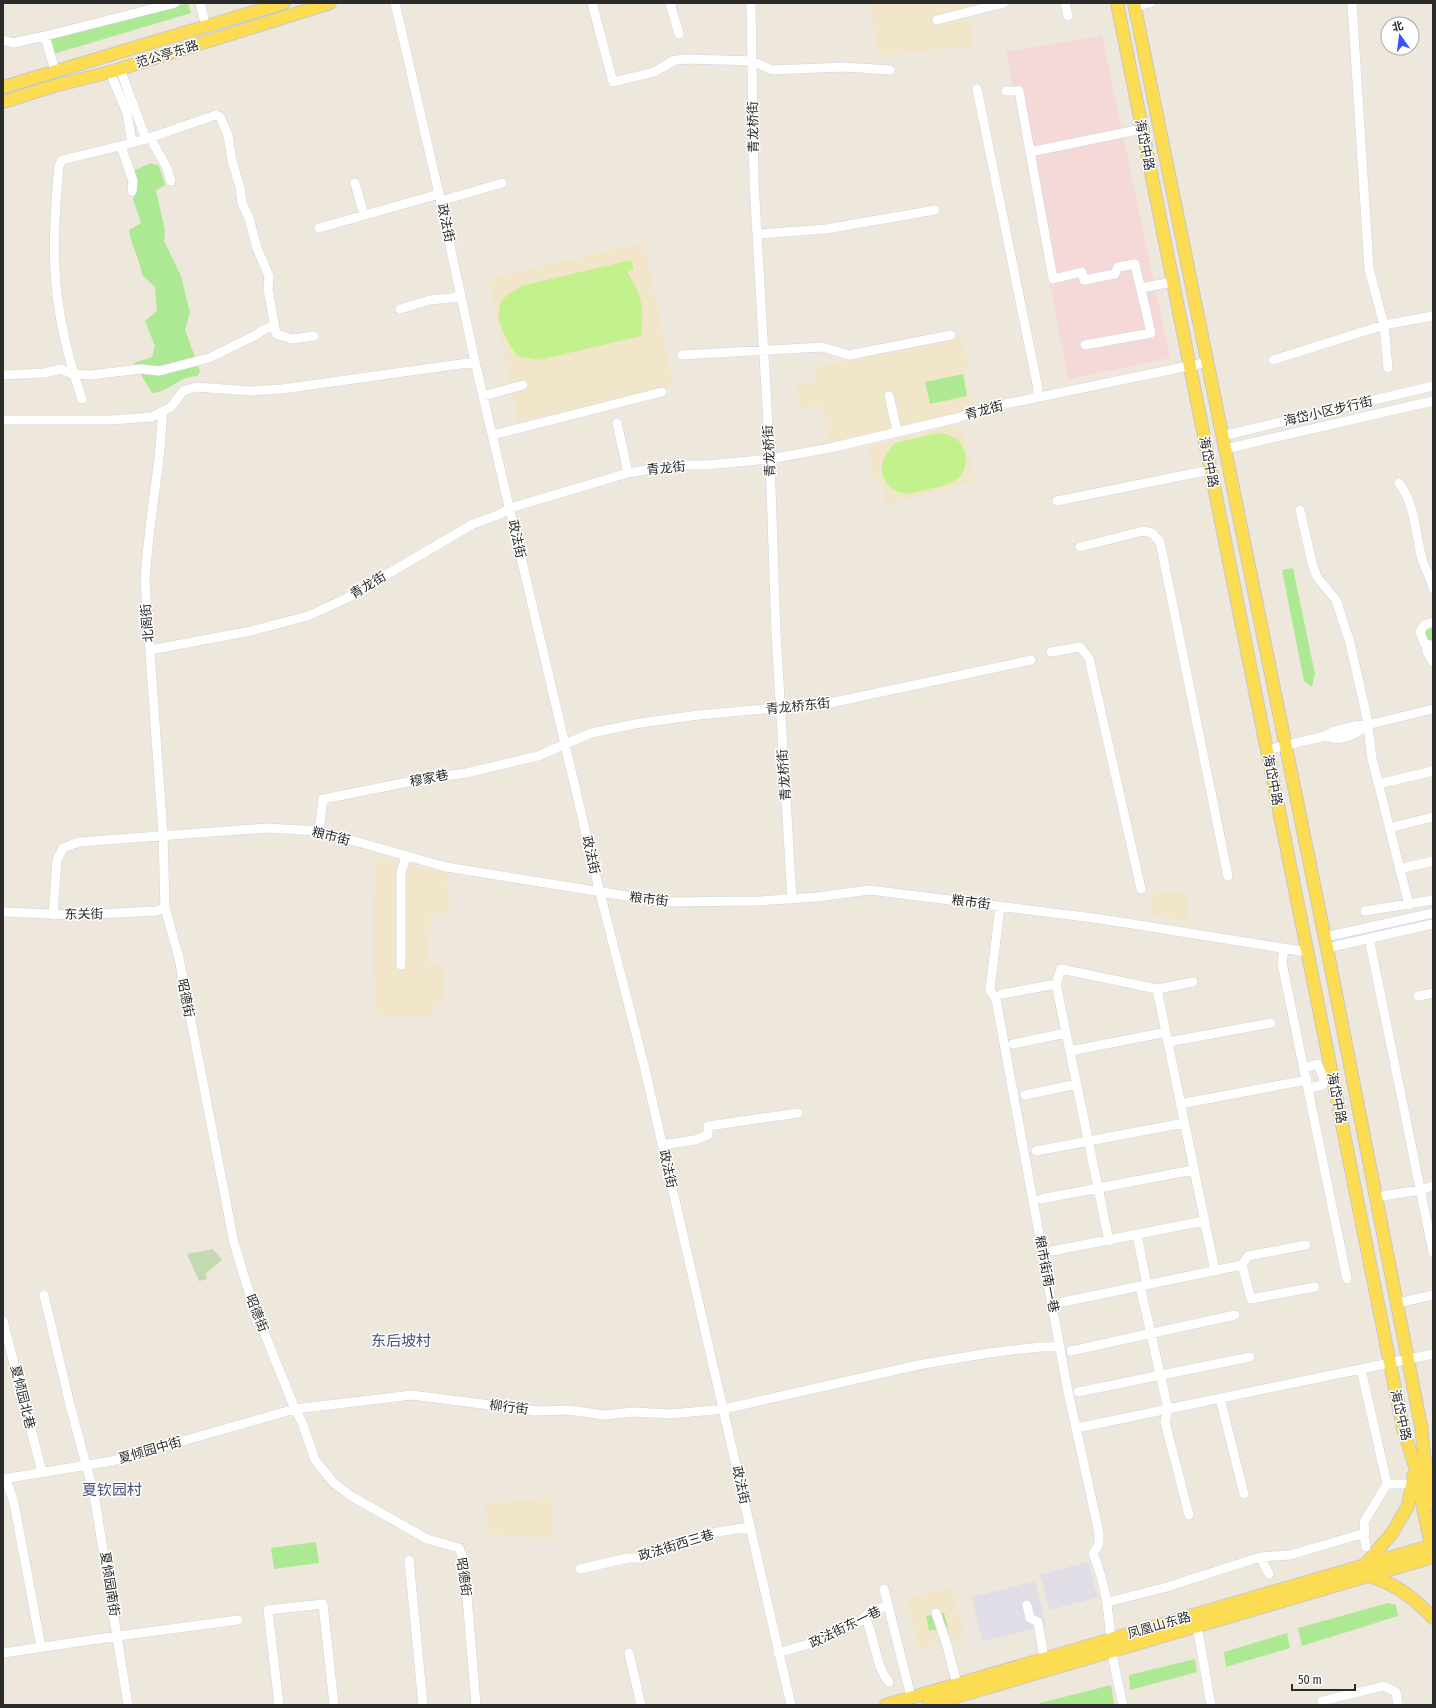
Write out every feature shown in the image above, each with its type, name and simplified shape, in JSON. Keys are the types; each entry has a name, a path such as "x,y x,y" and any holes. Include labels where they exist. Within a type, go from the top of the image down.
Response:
{"main road":[{"name":"范公亭东路","path":"3,87 284,3"},
{"name":"范公亭东路","path":"3,102 54,86 115,70 330,3"},
{"name":"海岱中路","path":"1117,3 1307,952 1328,1076 1390,1363 1402,1428 1420,1465 1433,1505"},
{"name":"海岱中路","path":"1134,5 1326,942 1421,1426 1420,1465 1433,1551"},
{"path":"1433,1474 1420,1465 1412,1484 1408,1506 1401,1519 1366,1570 1389,1582 1414,1599 1433,1618"},
{"name":"凤凰山东路","path":"886,1705 1111,1639 1433,1551"},
{"name":"凤凰山东路","path":"928,1705 1197,1626 1366,1570"}],"street":[{"path":"3,40 13,43 175,3"},
{"path":"200,3 206,27"},
{"name":"政法街","path":"395,3 440,197 475,362 600,893 662,1145 791,1705"},
{"path":"592,3 613,82 654,72 675,60 752,61 772,70 844,67 890,70"},
{"path":"670,3 679,34"},
{"name":"青龙桥街","path":"751,3 754,183 770,458 780,709 792,899"},
{"path":"936,20 1004,3"},
{"path":"1065,3 1068,16"},
{"path":"1134,5 1150,3"},
{"path":"1352,3 1369,269 1384,325 1388,368"},
{"path":"45,36 53,72"},
{"path":"115,70 148,138 167,168 169,178 172,181"},
{"path":"115,70 127,113 132,143"},
{"path":"977,89 1038,389 1036,398"},
{"path":"1006,91 1019,91 1053,279 1082,272 1084,280 1116,274 1118,267 1135,264 1151,333 1085,346"},
{"path":"82,399 73,374 64,332 55,271 55,220 59,166 62,160 132,143 216,115 220,117 228,135 232,161 240,187 242,203 249,218 257,248 269,276 268,289 276,334 284,338 292,339 314,336"},
{"path":"1030,152 1142,129"},
{"path":"121,146 133,181 132,191"},
{"path":"355,183 364,215"},
{"path":"319,228 364,215 502,183"},
{"path":"757,234 826,229 935,210"},
{"path":"1141,288 1172,282"},
{"path":"400,309 430,300 462,297"},
{"path":"1273,360 1384,325 1433,316"},
{"path":"3,375 44,373 61,369 73,374 90,375 141,369 159,371 209,358 256,336 263,330 274,326"},
{"path":"682,355 822,347 849,355 951,335"},
{"path":"3,420 111,420 152,417 172,407 184,391 197,387 250,391 282,389 475,362"},
{"name":"青龙街","path":"150,650 251,631 308,616 345,600 473,524 510,508 628,472 675,465 706,465 770,458 830,448 1036,398 1208,362"},
{"path":"483,396 523,385"},
{"name":"海岱小区步行街","path":"1222,436 1433,386"},
{"path":"493,435 662,392"},
{"path":"889,396 897,431"},
{"name":"海岱小区步行街","path":"1225,449 1433,400"},
{"name":"北阁街","path":"163,412 160,430 160,455 146,553 145,601 150,650 163,836"},
{"path":"617,423 628,472"},
{"path":"1057,501 1210,470"},
{"path":"1399,483 1407,495 1411,505 1423,560 1433,588"},
{"path":"1300,510 1312,563 1317,577 1336,600 1350,643 1367,725 1372,759 1409,905"},
{"path":"1080,547 1143,531 1152,533 1160,542 1228,876"},
{"path":"1433,622 1424,625 1420,632 1422,640 1430,645 1427,652 1433,662"},
{"path":"1051,652 1080,647 1089,658 1140,889"},
{"name":"青龙桥东街","path":"565,744 591,733 640,723 699,715 780,709 864,697 1031,660"},
{"path":"1266,750 1325,736 1335,740 1344,738 1355,734 1367,725 1433,709"},
{"name":"穆家巷","path":"319,831 323,799 428,778 466,773 538,756 565,744"},
{"path":"1378,784 1433,771"},
{"path":"1389,828 1433,817"},
{"name":"粮市街","path":"53,915 57,860 62,848 79,842 267,828 319,831 446,867 600,893 664,902 718,902 792,899 870,890 1101,919 1307,952"},
{"name":"昭德街","path":"163,836 163,886 165,908 179,958 234,1243 253,1305 295,1409 302,1422 315,1460 334,1484 351,1496 427,1539 459,1548 464,1560 476,1705"},
{"path":"401,965 402,873 406,856"},
{"path":"1400,869 1433,860"},
{"path":"1365,911 1433,900"},
{"name":"粮市街南一巷","path":"1000,906 990,990 996,999 1060,1347 1099,1532 1099,1544 1093,1554 1102,1577 1108,1602 1112,1651 1123,1705"},
{"name":"东关街","path":"3,912 77,915 156,911 165,908"},
{"path":"1326,942 1433,913"},
{"path":"1326,942 1369,938 1433,924"},
{"path":"1369,938 1433,1252"},
{"path":"1284,948 1282,963 1305,1068 1347,1279"},
{"path":"1109,1241 1056,984 1060,969 1157,989 1194,982"},
{"path":"1002,994 1056,984"},
{"path":"1157,989 1193,1170 1215,1271"},
{"path":"1418,996 1433,993"},
{"path":"1168,1042 1271,1023"},
{"path":"1013,1044 1066,1033"},
{"path":"1070,1051 1162,1033"},
{"path":"1180,1104 1308,1084 1323,1085 1328,1076 1317,1064 1305,1068"},
{"path":"1025,1095 1077,1084"},
{"path":"662,1145 695,1140 708,1135 708,1126 798,1113"},
{"path":"1036,1151 1184,1123"},
{"path":"1042,1199 1193,1170"},
{"path":"1376,1198 1420,1190 1433,1186"},
{"path":"1420,1190 1433,1192"},
{"path":"1052,1251 1109,1241 1204,1221"},
{"path":"1137,1235 1151,1333 1168,1409 1165,1422 1189,1515"},
{"path":"1063,1302 1215,1271 1242,1264 1248,1256 1306,1245"},
{"path":"1242,1264 1251,1299 1315,1287"},
{"name":"夏倾园南街","path":"44,1295 94,1494 101,1528 128,1705"},
{"path":"1397,1303 1433,1295"},
{"path":"1071,1351 1235,1316"},
{"name":"夏倾园北巷","path":"3,1321 42,1472"},
{"name":"柳行街","path":"295,1409 412,1395 536,1411 569,1410 605,1415 633,1412 671,1414 724,1409 918,1366 990,1353 1040,1347 1060,1347"},
{"path":"1077,1428 1433,1354"},
{"path":"1078,1392 1250,1357"},
{"path":"1361,1369 1387,1484 1364,1522 1366,1547"},
{"path":"1220,1398 1244,1494"},
{"name":"夏倾园中街","path":"5,1479 86,1465 132,1455 295,1409"},
{"path":"5,1479 14,1503 40,1647"},
{"path":"1387,1484 1412,1484"},
{"name":"政法街西三巷","path":"580,1569 628,1558 641,1558 688,1540 750,1526"},
{"path":"1108,1602 1167,1587 1260,1557 1290,1555 1365,1533"},
{"path":"1260,1557 1269,1574"},
{"path":"409,1560 423,1705"},
{"path":"884,1589 911,1697"},
{"path":"279,1705 268,1610 323,1604 334,1705"},
{"path":"1027,1605 1030,1618 1038,1622 1044,1658"},
{"name":"政法街东一巷","path":"778,1653 822,1640 832,1630 860,1622 872,1610 888,1606"},
{"path":"936,1613 946,1642 957,1684"},
{"path":"865,1617 871,1630 882,1675 889,1682"},
{"path":"3,1653 238,1620"},
{"path":"1197,1626 1211,1705"},
{"path":"629,1653 641,1705"},
{"path":"1322,1701 1339,1701 1384,1686 1396,1692 1398,1705"}],"shaded area":[{"path":"870,3 967,3 973,47 878,55"},
{"path":"1102,36 1170,358 1068,379 1006,52"},
{"path":"644,242 674,386 519,422 488,279"},
{"path":"961,337 970,374 965,374 972,403 969,410 829,443 822,404 800,408 797,384 816,380 814,368"},
{"path":"961,424 976,481 885,505 881,482 874,478 868,446"},
{"path":"378,857 430,870 447,871 446,889 450,889 449,913 431,913 427,965 430,963 444,964 443,1002 434,1002 433,1017 382,1015 376,1012 373,969 374,871"},
{"path":"1173,891 1186,895 1188,922 1150,915 1153,893"},
{"path":"552,1498 553,1539 488,1534 485,1503"},
{"path":"1088,1562 1098,1597 1050,1610 1040,1575"},
{"path":"1035,1581 1046,1626 982,1641 972,1597"},
{"path":"951,1587 965,1637 919,1649 907,1598"}],"green space":[{"path":"188,3 191,13 50,55 48,40"},
{"path":"151,163 159,166 165,185 156,190 165,231 164,241 181,276 190,312 185,330 200,371 198,376 185,378 165,390 152,393 134,363 152,357 155,346 145,321 157,311 155,287 142,275 129,230 141,223 133,199 137,191 135,170"},
{"path":"631,260 634,270 627,272 636,288 641,302 641,336 539,360 517,356 506,338 500,323 499,309 501,302 505,297 521,286"},
{"path":"963,374 967,396 930,404 925,382"},
{"path":"938,433 951,436 961,444 965,453 966,462 964,470 960,476 942,486 911,493 902,493 893,489 887,484 882,471 883,463 885,456 896,443"},
{"path":"1293,568 1315,674 1312,687 1304,681 1282,570"},
{"path":"1433,626 1433,642 1427,640 1424,633 1426,628"},
{"path":"213,1249 222,1260 206,1273 207,1279 199,1281 187,1254"},
{"path":"316,1542 319,1563 274,1569 271,1548"},
{"path":"1388,1603 1396,1605 1398,1616 1302,1646 1298,1628"},
{"path":"944,1613 948,1627 929,1631 926,1616"},
{"path":"1287,1633 1290,1648 1226,1667 1224,1652"},
{"path":"1195,1659 1197,1672 1130,1690 1129,1675"},
{"path":"1111,1685 1114,1704 1041,1705 1040,1703"}],"district":[{"name":"东后坡村","path":"401,1341"},
{"name":"夏钦园村","path":"112,1490"}]}
